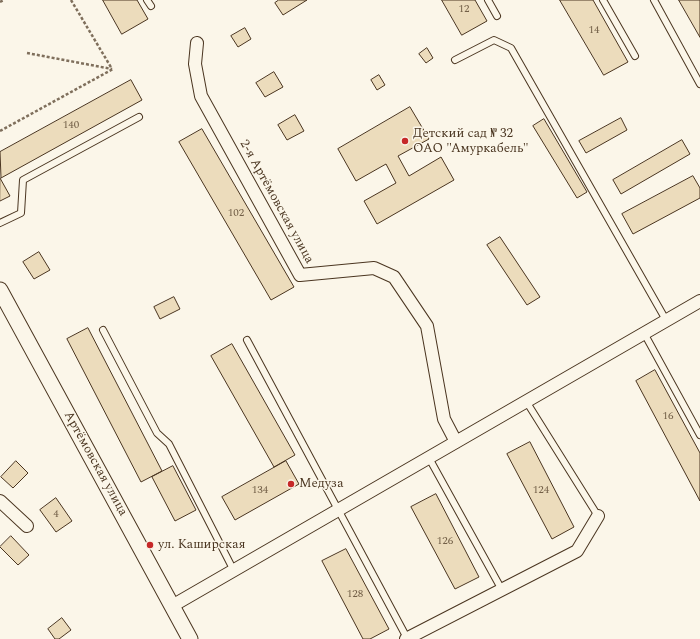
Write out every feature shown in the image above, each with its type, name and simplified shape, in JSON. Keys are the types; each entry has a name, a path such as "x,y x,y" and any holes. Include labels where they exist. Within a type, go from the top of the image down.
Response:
{"street":[{"name":"2-я Артёмовская улица","path":"197,43 195,64 201,96 300,275 374,268 394,277 427,326 444,419 456,442"},
{"name":"Артёмовская улица","path":"0,290 190,639"},
{"path":"172,606 700,301"},
{"path":"0,501 27,526"},
{"path":"406,639 577,551 598,516"}],"lane":[{"path":"488,0 497,16"},
{"path":"603,0 635,56"},
{"path":"654,0 700,84"},
{"path":"454,60 494,40 511,48 666,320"},
{"path":"0,223 21,213 23,180 139,117"},
{"path":"103,330 157,433 169,444 234,571"},
{"path":"644,333 700,435"},
{"path":"247,340 406,639"},
{"path":"526,401 598,516"},
{"path":"429,458 502,590"}],"path":[{"path":"0,2 4,0"},
{"path":"71,0 113,69"},
{"path":"28,53 113,69"},
{"path":"0,131 113,69"}],"building":[{"path":"103,0 137,0 148,19 122,34"},
{"path":"279,0 307,0 283,15 275,3"},
{"path":"442,0 475,0 487,21 462,35"},
{"path":"560,0 593,0 628,62 604,75"},
{"path":"679,0 700,0 700,37"},
{"path":"245,28 251,39 238,47 231,36"},
{"path":"427,48 433,58 426,63 419,54"},
{"path":"274,72 283,87 265,97 256,83"},
{"path":"379,75 385,85 377,90 371,80"},
{"path":"131,80 142,100 1,178 0,152"},
{"path":"410,107 429,139 398,156 409,176 441,157 454,180 377,224 364,201 396,183 386,164 356,181 338,149"},
{"path":"295,115 304,131 287,140 278,125"},
{"path":"621,118 627,130 586,153 579,141"},
{"path":"544,119 587,192 577,198 533,126"},
{"path":"202,129 294,287 271,300 179,142"},
{"path":"682,140 690,154 621,194 613,180"},
{"path":"693,176 700,188 700,198 633,234 622,214"},
{"path":"0,178 10,196 0,201"},
{"path":"500,237 540,297 527,305 487,245"},
{"path":"39,252 50,270 34,279 23,262"},
{"path":"174,297 180,309 160,319 154,307"},
{"path":"88,328 162,471 141,482 67,339"},
{"path":"232,344 295,455 274,467 211,356"},
{"path":"655,370 700,453 700,501 636,381"},
{"path":"530,442 574,527 552,539 507,454"},
{"path":"16,461 28,473 13,488 1,477"},
{"path":"286,461 299,484 235,520 222,497"},
{"path":"173,466 196,510 175,521 152,477"},
{"path":"436,494 479,577 455,589 411,507"},
{"path":"56,498 72,521 56,532 40,510"},
{"path":"11,536 29,555 18,565 0,547"},
{"path":"346,549 389,629 370,639 363,639 322,561"},
{"path":"62,618 71,630 59,639 55,639 48,629"}],"place":[{"name":"Детский сад № 32 ОАО \"Амуркабель\"","path":"405,141"},
{"name":"Медуза","path":"291,484"},
{"name":"ул. Каширская","path":"150,545"}]}
